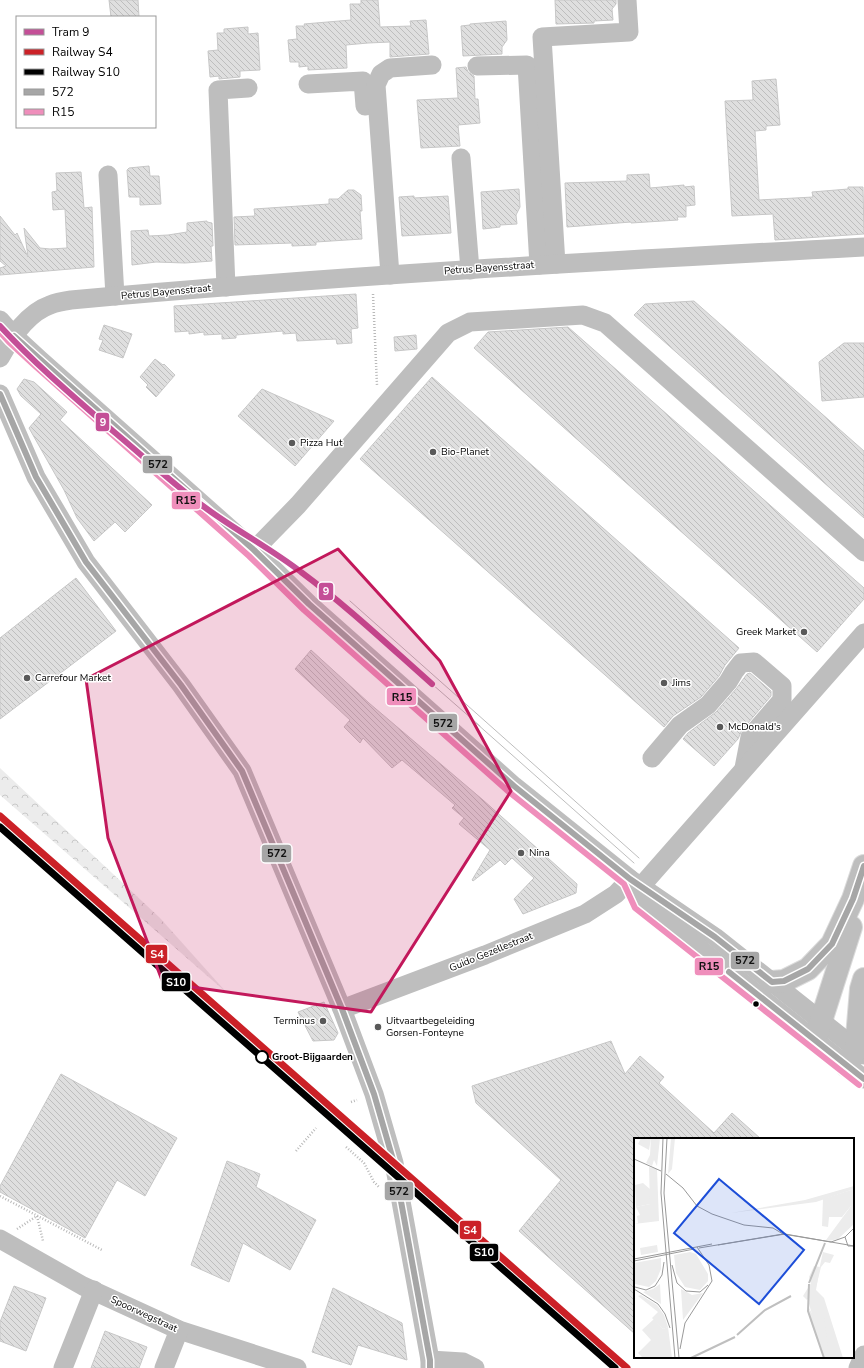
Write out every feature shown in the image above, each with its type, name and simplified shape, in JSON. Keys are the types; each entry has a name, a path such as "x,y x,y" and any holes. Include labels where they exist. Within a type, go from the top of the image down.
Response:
{"highway":[{"path":"772,982 784,981 808,969 832,944 853,899 864,866"},
{"path":"818,1031 850,929 853,899"},
{"path":"858,1062 861,989 864,979"}],"street":[{"path":"548,264 542,37 629,32 627,0"},
{"path":"380,280 376,85 381,74 390,68 432,65"},
{"path":"478,66 527,65 548,264"},
{"path":"308,84 363,81 380,280"},
{"path":"226,287 218,90 248,88"},
{"path":"461,158 470,270"},
{"name":"Petrus Bayensstraat","path":"108,174 114,296"},
{"name":"Petrus Bayensstraat","path":"0,358 20,327 32,316 49,305 71,300 226,287 380,280 470,270 548,264 864,247"},
{"path":"254,550 298,504 448,333 470,322 583,315 605,323 864,552"},
{"path":"0,320 14,336 50,370 254,550 309,604 514,786 636,886 715,937 772,982 818,1031"},
{"path":"0,394 36,477 86,562 182,685 242,772 342,1009 374,1094 394,1163 430,1364 463,1362 475,1368"},
{"name":"Guido Gezellestraat","path":"342,1009 485,955 585,914 616,894 636,886 710,809 864,633"},
{"path":"652,758 680,725 708,705 728,682 741,663 754,662 782,686 782,700 750,737 744,770"},
{"path":"636,886 641,902 818,1031 858,1062"},
{"name":"Spoorwegstraat","path":"0,1239 84,1286 179,1330 297,1368"},
{"path":"63,1368 94,1290"},
{"path":"164,1368 179,1330"},
{"path":"858,1368 864,1355"}],"path":[{"path":"377,389 380,280"},
{"path":"296,1151 316,1128"},
{"path":"346,1147 364,1163 374,1182 380,1188"},
{"path":"0,1196 102,1250"}],"highlighted area":[{"path":"338,549 440,661 511,791 371,1012 163,983 108,838 86,679"}],"green space":[{"path":"0,768 160,918 227,993 0,795"}],"building":[{"path":"109,0 138,0 139,16 111,16"},
{"path":"361,0 378,0 380,27 411,26 410,21 426,20 429,54 390,57 390,42 368,43 346,45 347,68 308,70 308,66 299,67 299,62 290,62 288,40 297,39 296,26 351,20 350,4 361,4"},
{"path":"555,0 616,0 616,4 612,9 613,20 594,21 594,23 556,24"},
{"path":"506,21 507,40 502,47 502,54 463,56 461,26"},
{"path":"248,27 248,34 258,33 260,70 240,71 240,77 219,79 219,76 210,77 208,51 218,50 217,33 224,33 224,29"},
{"path":"466,67 468,72 474,76 475,99 478,99 480,123 458,125 460,146 421,148 417,100 458,98 456,68"},
{"path":"776,79 780,125 766,126 766,130 755,131 759,200 813,197 812,192 848,189 848,187 863,187 864,234 775,240 773,214 732,216 725,101 753,100 752,81"},
{"path":"149,166 150,176 159,176 161,204 140,205 140,197 129,197 127,170 129,168"},
{"path":"81,172 84,208 92,207 94,267 0,275 0,268 6,266 0,261 0,216 15,235 17,233 28,257 24,228 40,248 67,248 65,209 53,210 52,192 57,191 56,173"},
{"path":"649,174 650,188 684,185 684,187 694,186 695,205 686,206 686,217 677,217 678,220 567,227 565,183 627,181 627,175"},
{"path":"519,189 520,207 516,215 517,224 500,225 500,227 483,229 481,192"},
{"path":"348,190 354,190 361,195 362,211 360,211 362,239 316,242 316,245 292,246 292,243 235,245 234,217 255,216 254,209 329,204 329,199 338,199"},
{"path":"414,196 414,198 448,196 451,233 402,236 399,197"},
{"path":"207,221 212,223 212,261 185,263 156,262 132,265 131,231 148,230 149,236 168,235 187,232 187,223"},
{"path":"356,294 358,328 351,329 352,343 337,344 336,339 297,341 296,333 283,334 283,331 236,335 236,338 222,339 222,334 204,335 204,332 189,334 189,331 175,332 174,306"},
{"path":"694,301 864,451 864,518 634,315 645,304"},
{"path":"104,325 132,334 123,358 99,350 103,340 99,339"},
{"path":"568,327 864,588 864,599 817,652 474,348 488,332"},
{"path":"416,335 417,349 395,351 394,337"},
{"path":"844,343 864,343 864,397 822,401 819,362"},
{"path":"155,359 163,365 164,364 175,375 156,397 146,387 148,385 140,377"},
{"path":"432,377 739,648 725,665 719,676 701,697 673,716 664,727 360,459"},
{"path":"24,379 34,382 67,412 60,420 152,505 125,532 115,522 94,541 77,518 64,490 29,428 41,414 21,396 17,389"},
{"name":"Pizza Hut","path":"262,389 334,421 295,466 238,416"},
{"name":"Carrefour Market","path":"76,578 116,631 0,719 0,638"},
{"path":"311,650 369,703 483,800 577,884 576,893 523,914 514,899 534,878 512,858 505,865 500,860 473,881 472,880 490,850 459,824 464,818 452,808 455,805 402,760 392,768 363,738 360,743 344,727 350,720 295,669"},
{"path":"750,673 771,691 771,696 742,730 738,739 714,766 683,739 688,733 716,712 747,674"},
{"path":"324,1002 338,1033 334,1040 313,1041 298,1012"},
{"path":"611,1041 625,1074 640,1056 664,1077 659,1083 714,1133 732,1113 760,1138 634,1138 634,1333 519,1231 561,1180 476,1103 472,1086"},
{"path":"61,1074 177,1138 145,1196 117,1180 85,1238 0,1192 0,1186"},
{"path":"227,1161 260,1174 256,1187 316,1220 290,1270 243,1243 229,1282 191,1265"},
{"path":"14,1286 46,1298 26,1351 0,1341 0,1322"},
{"path":"333,1288 402,1323 407,1360 358,1345 351,1365 312,1352"},
{"path":"105,1331 147,1347 139,1368 91,1368"}],"tram line":[{"name":"9","path":"0,326 55,380 180,488 215,515 289,563 335,598 432,684"},
{"path":"350,601 639,858"},
{"path":"432,684 480,726"},
{"path":"476,723 634,863"}],"rail line":[{"name":"S4","path":"0,816 627,1368"},
{"name":"S10","path":"0,827 615,1368"}],"transit line":[{"name":"R15","path":"0,332 34,365 249,556 304,610 509,792 624,884 635,908 859,1085"},
{"name":"572","path":"14,336 254,550 309,604 514,786 630,879 715,937 772,982 784,981 808,969 832,944 853,899 864,866"},
{"name":"572","path":"0,394 36,477 86,562 181,685 242,771 342,1009 374,1094 394,1163 430,1360 430,1368"},
{"name":"572","path":"729,972 864,1079"}],"place":[{"name":"Pizza Hut","path":"292,443"},
{"name":"Bio-Planet","path":"433,452"},
{"name":"Greek Market","path":"804,632"},
{"name":"Carrefour Market","path":"27,678"},
{"name":"Jims","path":"664,683"},
{"name":"McDonald's","path":"720,727"},
{"name":"Nina","path":"521,853"},
{"name":"Terminus","path":"323,1021"},
{"name":"Uitvaartbegeleiding Gorsen-Fonteyne","path":"378,1027"},
{"name":"Groot-Bijgaarden","path":"262,1057"}]}
